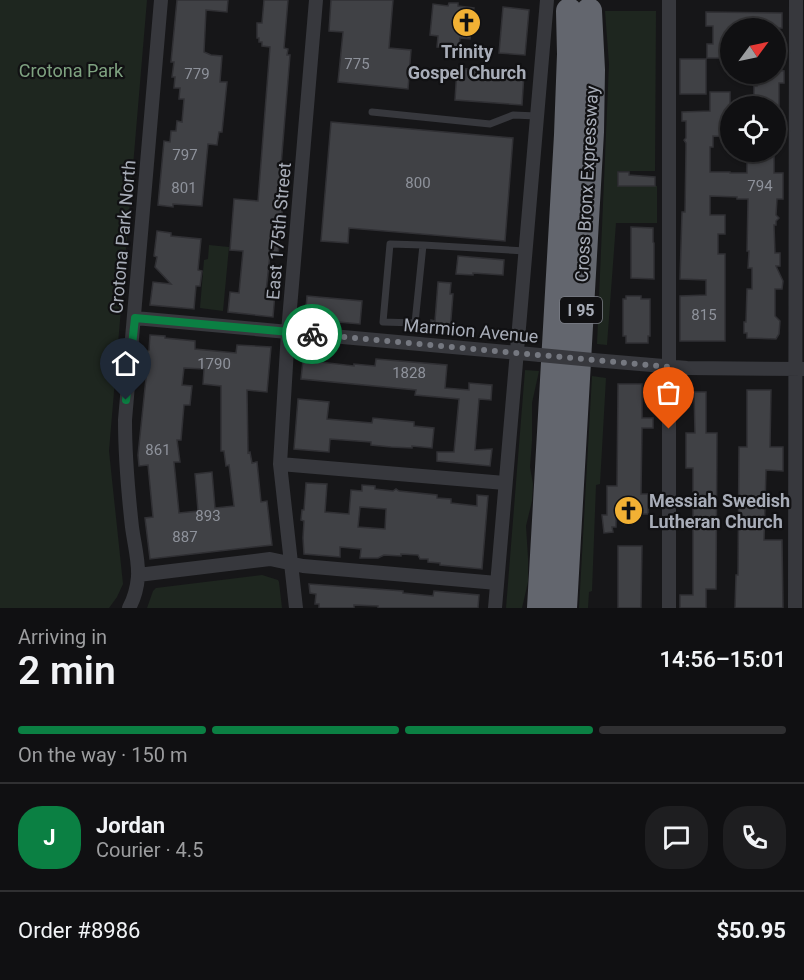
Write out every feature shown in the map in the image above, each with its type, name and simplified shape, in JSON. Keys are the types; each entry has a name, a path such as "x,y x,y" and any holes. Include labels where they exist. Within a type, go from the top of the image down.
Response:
{"highway":[{"name":"Cross Bronx Expressway","path":"540,608 567,135 570,54 568,8"},
{"name":"Cross Bronx Expressway","path":"564,608 591,132 592,70 568,8"}],"street":[{"name":"Crotona Park North","path":"129,608 136,591 138,575 125,453 125,420 161,0"},
{"name":"East 175th Street","path":"296,608 280,464 288,332 316,0"},
{"path":"669,0 669,608"},
{"path":"795,608 800,369 796,0"},
{"path":"495,608 537,116 568,8"},
{"name":"Marmion Avenue","path":"135,318 669,367 800,369"},
{"path":"280,464 505,483"},
{"path":"138,575 270,560 303,566 497,583"}],"lane":[{"path":"372,112 490,124 513,115 537,116"},
{"path":"423,245 415,323 383,322 390,244 423,245 525,251"}],"green space":[{"name":"Crotona Park","path":"0,0 147,0 109,451 123,584 109,608 0,608"},
{"path":"605,11 656,11 655,171 618,171 617,186 657,186 657,223 616,223 607,345 597,344 609,64"},
{"path":"209,245 229,247 223,311 200,308 204,260 208,259"},
{"path":"525,370 539,371 532,403 530,467 533,484 532,501 526,526 528,582 522,608 506,608"},
{"path":"592,376 606,378 600,484 596,485 592,591 589,592 588,608 579,608"},
{"path":"262,575 278,580 282,608 147,608 156,588"}],"building":[{"path":"177,0 228,0 227,12 206,10 204,52 222,56 220,82 227,82 222,132 219,132 217,145 208,144 202,206 158,205 164,141 170,142 171,131 176,131 177,121 182,122 184,99 179,99 180,88 174,88 175,77 172,77 174,62 171,62"},
{"path":"264,0 288,0 284,48 288,49 287,55 290,55 278,203 283,203 278,255 270,254 266,292 275,293 273,317 228,312 230,292 239,293 243,251 230,250 234,199 258,201 270,47 262,46 262,42 259,42 257,38 257,23 262,23"},
{"path":"331,0 393,0 389,48 411,50 408,89 338,82 343,32 329,31"},
{"path":"449,3 474,8 470,39 460,38 459,48 437,47 438,36 430,35 433,4 448,6"},
{"path":"503,7 529,10 525,55 499,53"},
{"path":"706,12 782,13 782,18 720,18 720,58 707,58 707,44 713,44 713,26 706,26"},
{"path":"680,59 706,59 706,94 680,94"},
{"path":"457,68 524,73 522,105 455,100"},
{"path":"757,84 779,84 779,96 754,96 754,86"},
{"path":"710,92 730,92 730,96 720,96 720,136 713,136 713,147 710,147 710,172 747,173 747,162 774,162 774,173 783,173 783,199 777,199 776,215 779,218 774,225 775,253 780,253 780,266 776,266 783,281 782,289 775,289 775,316 780,321 779,334 776,339 747,338 747,333 744,333 747,289 752,289 752,268 748,268 749,251 747,251 748,199 710,196 710,215 725,215 725,234 718,234 718,254 725,254 725,341 680,341 680,296 706,295 706,280 680,279 682,212 685,212 686,147 684,140 686,121 682,121 682,112 710,111"},
{"path":"331,122 513,138 505,241 349,228 348,243 321,241"},
{"path":"618,172 655,177 655,186 618,186"},
{"path":"631,227 653,228 654,279 631,278"},
{"path":"157,231 171,233 171,236 201,239 198,270 202,271 200,286 196,286 194,309 150,305 153,282 171,284 155,267"},
{"path":"458,256 504,260 503,275 456,274"},
{"path":"438,282 451,283 450,294 453,294 450,332 430,330 431,320 435,321"},
{"path":"307,296 362,301 360,324 305,319"},
{"path":"626,296 641,296 641,299 650,299 648,343 626,343 626,336 623,336 623,299 626,299"},
{"path":"150,335 195,341 195,349 236,353 237,345 271,347 267,392 247,390 248,453 250,452 252,463 257,462 261,502 267,501 272,545 150,559 145,518 153,517 148,465 139,466 138,455 147,369 145,365 148,360 145,353 149,350","holes":["184,368 204,369 203,384 221,386 221,451 224,451 226,466 229,465 234,506 215,508 212,472 195,474 198,511 179,513 174,462 180,462 177,440 181,440 184,405 190,405 192,386 182,385"]},
{"path":"376,359 447,365 445,388 469,390 469,383 492,385 491,400 479,399 475,450 492,449 490,466 437,461 437,452 454,452 459,399 415,395 416,390 301,379 303,360 375,366"},
{"path":"618,384 642,384 642,418 653,418 653,428 642,428 641,494 648,494 648,514 616,514 616,527 612,527 613,532 604,533 602,515 607,515 607,486 617,486"},
{"path":"747,390 771,390 770,447 783,447 783,471 766,470 764,540 782,540 783,608 735,608 736,575 738,575 739,447 747,447"},
{"path":"694,392 706,392 706,433 717,433 716,589 706,589 706,608 680,608 680,595 693,595 693,468 686,468 686,433 695,433"},
{"path":"298,399 329,402 327,419 372,423 373,418 414,422 414,426 434,428 432,448 391,447 371,445 371,442 330,439 329,452 294,449"},
{"path":"306,483 327,484 325,512 349,514 351,490 362,491 362,485 375,486 375,489 393,491 396,489 437,495 437,498 451,499 451,503 477,506 477,495 488,496 482,569 440,565 440,563 428,562 428,559 420,559 418,555 401,554 401,556 384,555 378,558 360,558 361,549 340,547 340,557 304,554 304,521 301,520 302,510 304,510","holes":["360,507 386,509 385,529 358,527"]},
{"path":"618,546 642,546 641,608 618,608"},
{"path":"309,584 403,591 403,593 433,596 434,591 479,595 478,608 378,608 378,606 354,605 354,608 319,608 319,604 315,604 316,594 310,593"}],"way so far":[{"path":"312,334 669,367 669,429"}],"place":[{"name":"Trinity Gospel Church","path":"467,23"},
{"name":"Messiah Swedish Lutheran Church","path":"628,511"}],"route":[{"path":"126,400 135,318 312,334"}]}
